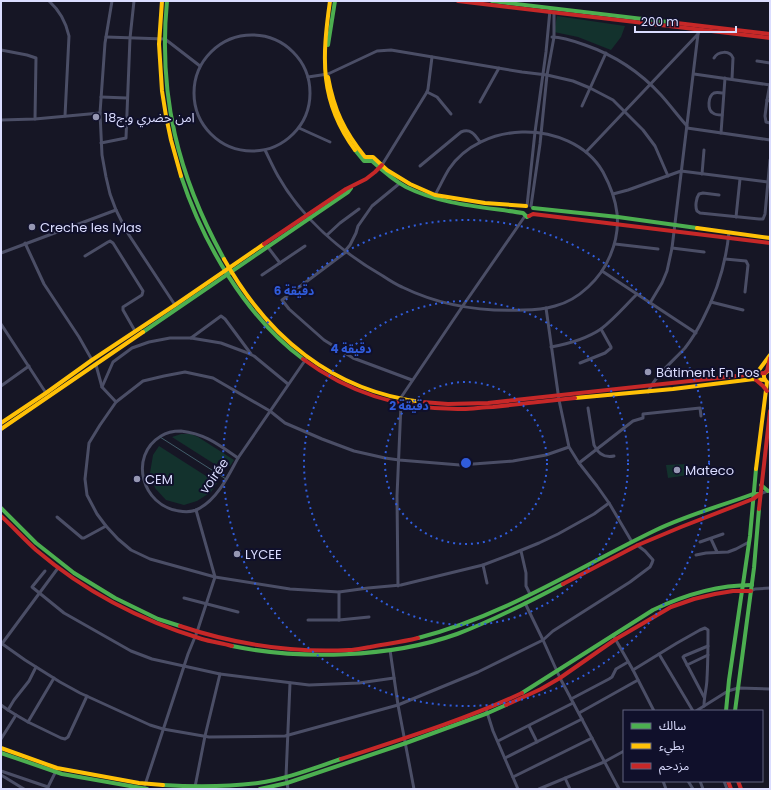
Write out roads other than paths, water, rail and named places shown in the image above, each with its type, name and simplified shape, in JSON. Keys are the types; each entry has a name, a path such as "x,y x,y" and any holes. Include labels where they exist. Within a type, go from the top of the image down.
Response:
{"main road":[{"path":"162,1 159,40 161,81 165,112 174,152 187,192 209,243 228,270 273,326 307,356 339,376 364,388 400,399 443,405 462,405 651,386 756,374 767,371"},
{"path":"167,1 165,73 169,107 180,156 199,211 228,270 248,305 279,340 296,355 335,380 362,393 401,404 425,408 462,410 648,392 756,379 767,382"},
{"path":"330,1 326,29 327,87 341,128 364,161 372,161 379,169 418,193 439,200 531,216 533,214 770,243"},
{"path":"335,1 329,41 327,74 338,113 344,126 365,157 373,157 387,170 410,184 435,195 485,203 529,206 770,238"},
{"path":"458,1 552,10"},
{"path":"492,1 645,24 670,24 770,34"},
{"path":"700,27 770,38"},
{"path":"1,429 96,365 228,270 308,216 348,192 351,187 379,169 382,165"},
{"path":"529,206 534,211 533,214"},
{"path":"524,214 523,208 529,206"},
{"path":"228,270 267,246 308,216"},
{"path":"1,423 135,331 176,307"},
{"path":"756,374 770,355"},
{"path":"726,710 749,542 753,497 767,391 767,382 764,376 767,371 770,358"},
{"path":"756,379 767,391"},
{"path":"735,710 752,588 758,535 760,494 770,411"},
{"path":"761,485 769,491"},
{"path":"1,516 25,540 58,568 90,590 147,620 195,638 229,646 262,652 295,655 329,655 369,653 390,650 434,640 456,633 525,604 638,546 760,494"},
{"path":"1,508 36,543 69,570 90,584 153,617 182,628 213,637 280,649 351,650 416,639 444,631 484,616 509,605 632,542 682,519 753,497"},
{"path":"487,711 522,693 653,610 672,600 703,591 742,585 752,588"},
{"path":"260,789 287,783 523,698 560,678 616,639 671,607 694,599 752,588"},
{"path":"484,616 486,621"},
{"path":"1,753 56,770 144,787 187,788 259,783 286,777 405,740"},
{"path":"1,748 56,770"}],"street":[{"path":"49,1 62,17 69,36 65,116"},
{"path":"112,1 106,37 100,113 101,143 106,177 116,210 131,238 176,307"},
{"path":"101,143 126,138 130,38 134,1"},
{"path":"529,206 535,132 545,74 554,37 552,10"},
{"path":"529,206 541,133 548,37 552,10"},
{"path":"650,302 662,283 667,271 672,248 696,48 700,27"},
{"path":"586,152 698,34"},
{"path":"242,35 257,35 272,38 286,46 299,58 308,77 310,100 306,114 299,128 280,144 265,150 250,151 234,148 220,142 208,132 197,112 194,96 195,81 200,66 208,54 221,43 234,37 242,35"},
{"path":"106,37 159,40 165,39 200,66"},
{"path":"548,37 576,42 606,53 638,73 662,95 687,127 770,140"},
{"path":"689,45 696,48"},
{"path":"1,50 36,58 35,119"},
{"path":"308,77 327,74 376,51 391,50 545,74 573,81 612,100 624,111 652,141 661,156 668,176"},
{"path":"582,106 606,53"},
{"path":"714,58 716,55 721,53 732,55 732,79"},
{"path":"382,165 427,92 432,57"},
{"path":"757,61 770,62"},
{"path":"480,102 499,68"},
{"path":"694,74 770,84 769,101 765,120 766,122 770,123"},
{"path":"721,133 725,78"},
{"path":"427,92 437,97 451,114"},
{"path":"722,115 712,113 709,105 713,94 716,92 724,93"},
{"path":"101,97 127,98"},
{"path":"1,120 35,119 100,113"},
{"path":"299,128 330,142"},
{"path":"420,166 465,130 472,132 480,142"},
{"path":"265,150 278,176 293,198 308,216 345,251 401,287 427,298 462,307 489,310 539,309 556,306 570,300 586,289 599,276 607,264 618,232 618,218 613,194 600,167 586,152 574,144 552,135 525,132 505,134 480,142 455,161 435,195"},
{"path":"702,174 704,150"},
{"path":"718,195 702,192 699,194 696,208 697,211 700,213 736,217 764,218 770,160"},
{"path":"613,194 682,172 768,182"},
{"path":"736,217 740,178"},
{"path":"400,183 372,206 358,226 350,245 345,251 282,300 289,310 324,340 353,358 412,380"},
{"path":"327,235 359,209"},
{"path":"1,253 116,210"},
{"path":"398,586 397,496 400,399 524,214"},
{"path":"648,392 656,379 686,347 696,333 720,280 729,232"},
{"path":"85,256 110,241 113,243 143,291 142,295 123,307 123,310 135,331"},
{"path":"25,244 44,284 79,337 92,360"},
{"path":"615,244 658,249"},
{"path":"267,246 280,263"},
{"path":"262,275 305,246"},
{"path":"672,248 704,252"},
{"path":"725,259 747,262 745,292"},
{"path":"602,271 696,333"},
{"path":"551,347 570,343 601,329 637,294"},
{"path":"711,302 743,310"},
{"path":"58,568 1,644 54,678 87,696 150,725 205,736 285,736 398,705 478,672 543,640 553,631 630,582 650,567 653,560 632,542 609,503 569,447 559,400 546,308"},
{"path":"191,338 221,316 225,319 252,355 288,384"},
{"path":"1,324 46,393"},
{"path":"580,363 605,353 612,347 601,329"},
{"path":"102,387 113,362 132,348 148,342 170,338 191,338 221,343 252,355"},
{"path":"238,458 307,356"},
{"path":"96,365 102,387 116,402"},
{"path":"1,386 29,366"},
{"path":"569,447 546,455 513,461 460,465 399,460 354,451 285,424 270,411 213,378 185,372 143,381 116,402 100,424 89,443 85,479 87,495 97,514 106,526 131,550 150,559 215,577 290,589 339,592 398,586 483,565 521,551 558,534 594,514 609,503"},
{"path":"588,408 596,450 602,456 614,456"},
{"path":"579,463 633,421 644,418 643,414 700,408 701,416"},
{"name":"voirée","path":"181,430 205,437 238,458 219,491 208,502 196,510 184,512 172,510 161,505 152,497 146,487 143,475 145,455 154,442 171,432 181,430"},
{"path":"760,494 769,491"},
{"path":"144,787 215,577 196,510"},
{"path":"57,517 82,538 106,526"},
{"path":"700,542 723,534"},
{"path":"711,538 717,552"},
{"path":"696,555 728,552 749,542"},
{"path":"521,551 526,573 526,586 530,594"},
{"path":"483,565 487,583"},
{"path":"45,571 32,587 40,594 64,613 131,651 152,659 220,674 309,686 359,683 394,678"},
{"path":"752,588 770,588"},
{"path":"339,592 339,620"},
{"path":"184,598 238,612"},
{"path":"525,604 543,640 556,671 619,789"},
{"path":"308,620 339,620 369,617"},
{"path":"633,670 705,628 708,630 708,655 704,706"},
{"path":"614,635 653,710"},
{"path":"704,697 687,665 684,656 708,646"},
{"path":"390,650 398,705 414,789"},
{"path":"659,654 693,710"},
{"path":"687,665 708,655"},
{"path":"498,741 529,726 609,679 612,677 616,669 628,662"},
{"path":"8,710 29,680 36,667"},
{"path":"196,787 205,736 220,674"},
{"path":"28,722 54,678"},
{"path":"579,713 638,680"},
{"path":"288,789 286,777 290,683"},
{"path":"696,710 728,691 738,688 770,688"},
{"path":"1,705 28,722 65,739 68,737 87,696"},
{"path":"487,711 493,730 518,789"},
{"path":"1,738 16,715"},
{"path":"505,758 582,718"},
{"path":"529,726 537,742"},
{"path":"514,777 592,738"},
{"path":"539,789 604,762 623,752"},
{"path":"1,771 48,788 56,770"},
{"path":"1,775 24,789"},
{"path":"565,778 570,789"},
{"path":"690,782 693,789"}],"tram line":[{"path":"160,437 226,479"}],"place":[{"name":"امن حضري و.ج18","path":"96,117"},
{"name":"Creche les lylas","path":"32,227"},
{"name":"Bâtiment Fn Pos","path":"648,372"},
{"name":"Mateco","path":"677,470"},
{"name":"CEM","path":"137,479"},
{"name":"LYCEE","path":"237,554"}]}
